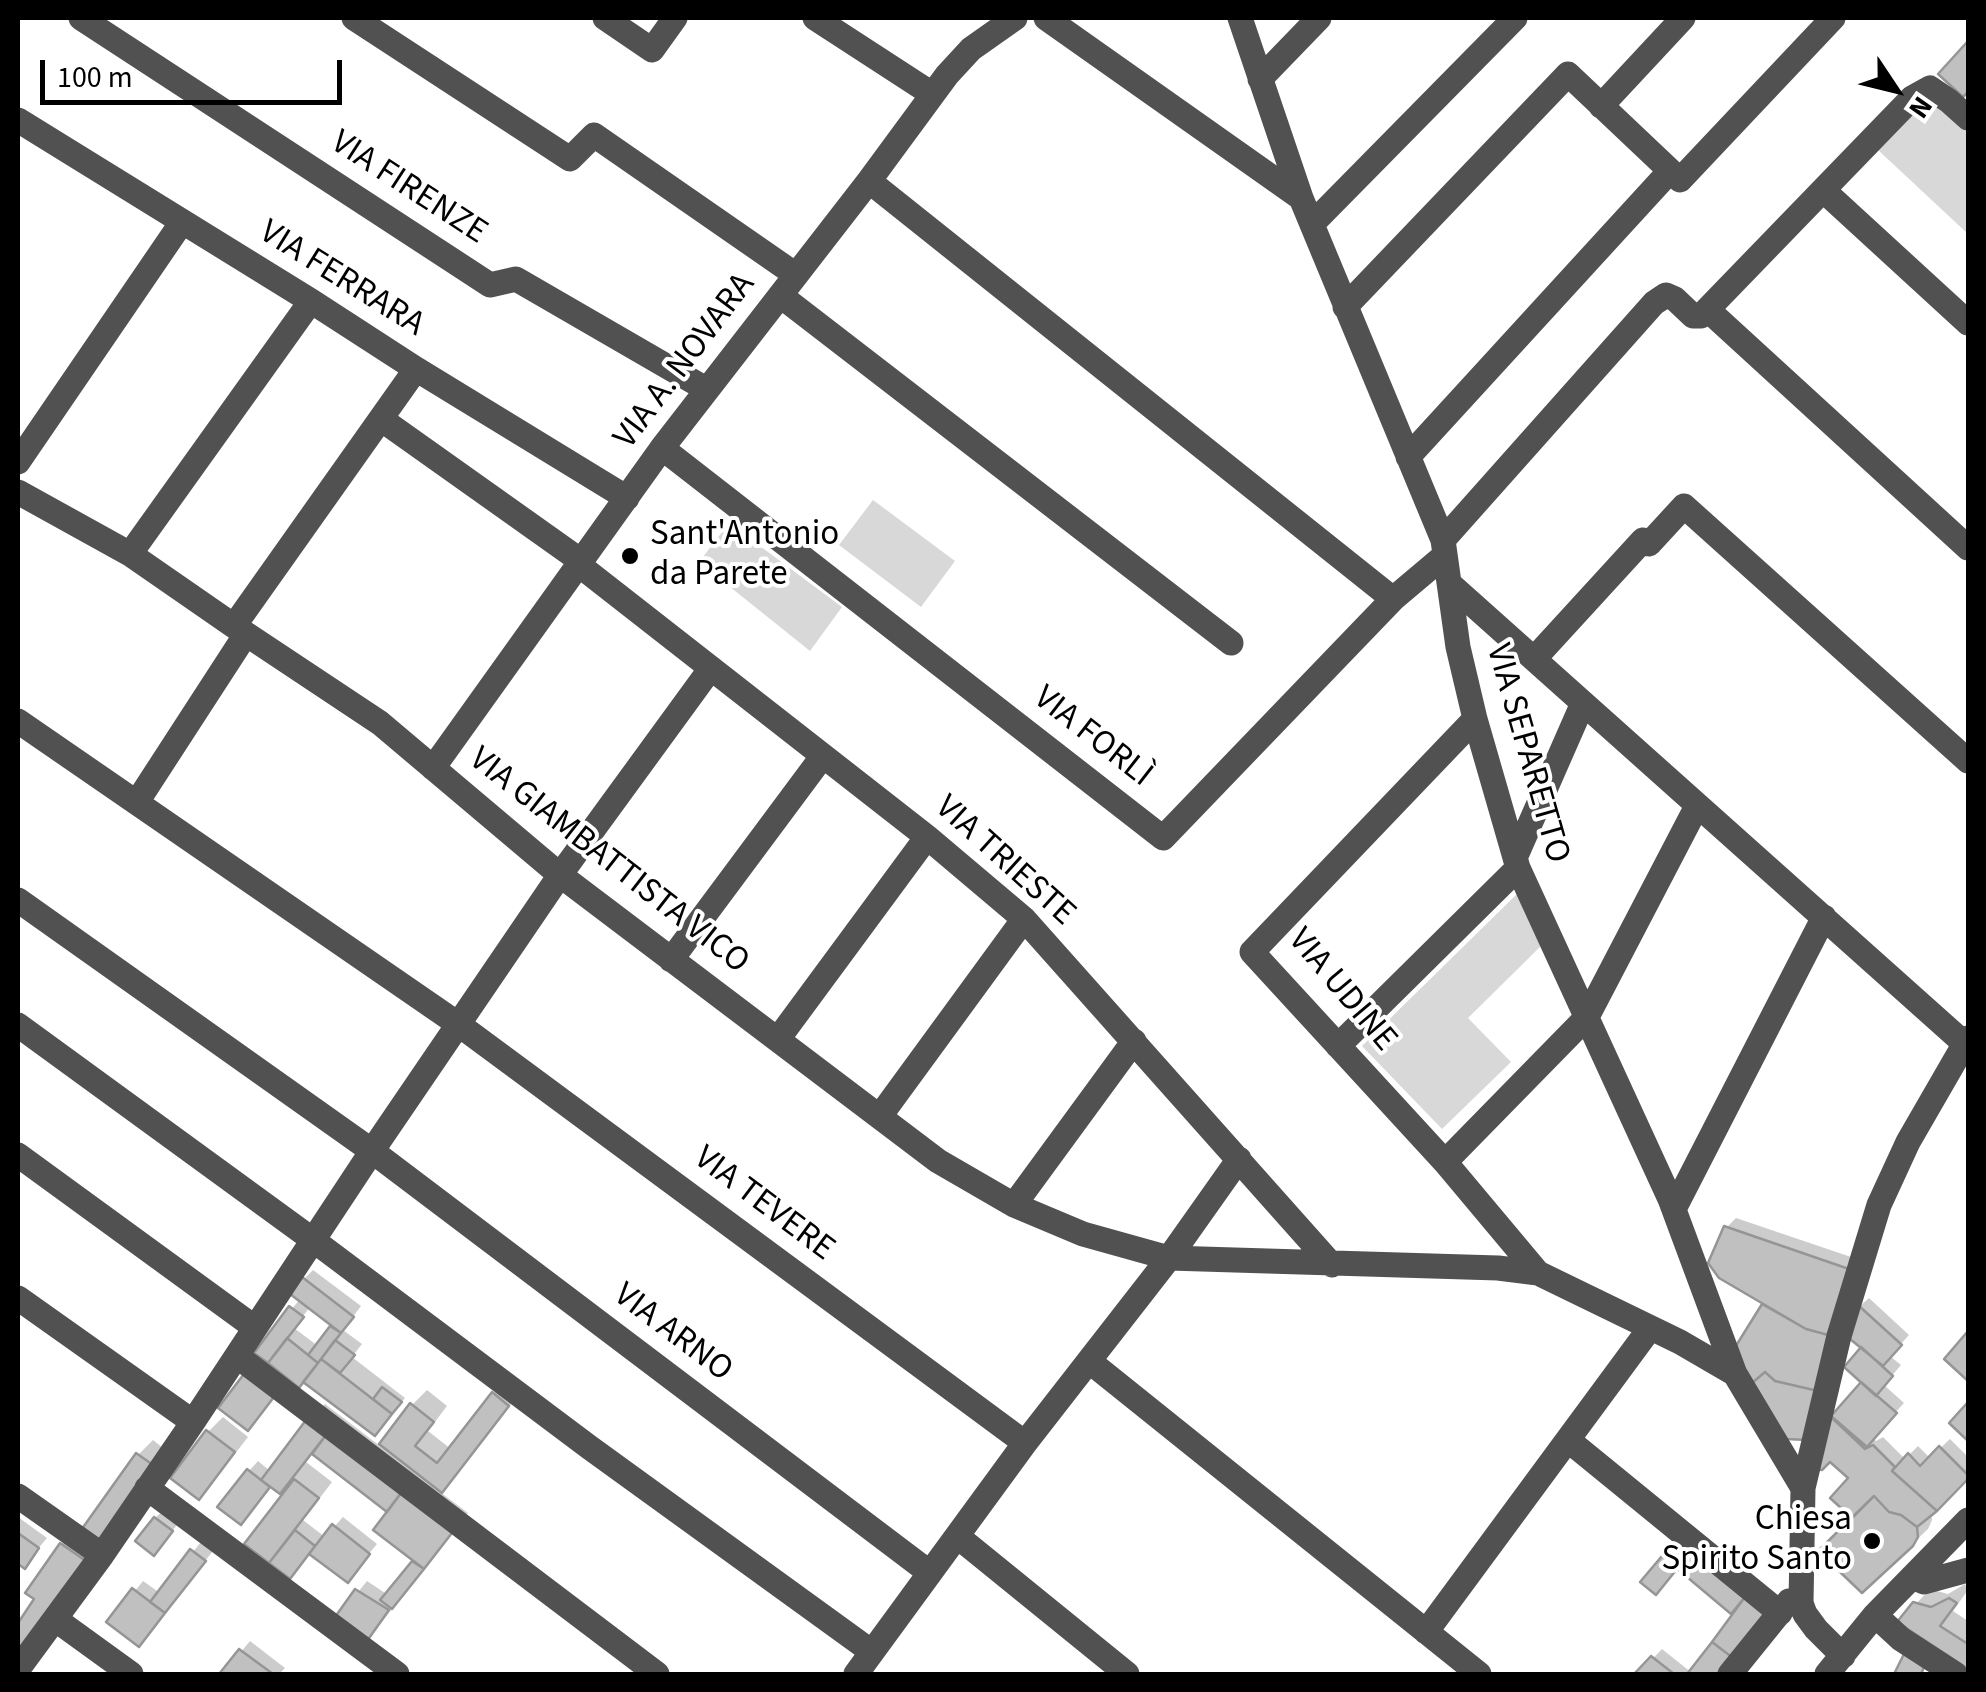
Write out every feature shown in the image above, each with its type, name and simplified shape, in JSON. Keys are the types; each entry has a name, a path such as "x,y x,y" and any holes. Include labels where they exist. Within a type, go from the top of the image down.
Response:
{"street":[{"name":"VIA FIRENZE","path":"81,18 490,285 516,279 706,389"},
{"path":"354,18 570,159 594,136 788,285 1231,642"},
{"path":"604,18 652,50 674,18"},
{"path":"816,18 932,94"},
{"name":"VIA A. NOVARA","path":"432,768 662,448 932,94 971,50 1016,18"},
{"path":"1046,18 1301,198"},
{"name":"VIA SEPARETTO","path":"1240,18 1301,198 1444,548 1458,648 1516,863 1674,1209 1735,1374 1803,1488"},
{"path":"1260,79 1319,18"},
{"path":"1312,224 1515,18"},
{"path":"1601,106 1683,18"},
{"path":"1346,306 1568,74 1680,180 1832,18"},
{"path":"1968,118 1930,88 1912,98 1704,313 1968,548"},
{"name":"VIA FERRARA","path":"18,120 627,498"},
{"path":"1408,458 1670,171"},
{"path":"869,181 1393,599"},
{"path":"1824,190 1968,323"},
{"path":"18,462 182,222"},
{"name":"VIA FORLÌ","path":"662,448 1163,838 1444,548 1654,303 1666,295 1693,316 1704,313"},
{"path":"130,554 312,301"},
{"path":"136,802 240,630 416,369"},
{"name":"VIA TRIESTE","path":"381,419 580,563 926,836 1024,919 1332,1264"},
{"name":"VIA GIAMBATTISTA VICO","path":"18,492 130,554 380,723 560,875 938,1161 1014,1206 1082,1234 1168,1258 1498,1268 1538,1273"},
{"path":"1534,659 1644,540 1649,544 1684,506 1968,761"},
{"path":"1451,585 1967,1041 1908,1142 1880,1204 1839,1336 1803,1488 1801,1603 1835,1665 1875,1615 1968,1520"},
{"path":"19,1664 102,1555 560,875 711,668"},
{"path":"1338,1046 1516,863 1582,704"},
{"name":"VIA UDINE","path":"1475,720 1252,952 1445,1162 1538,1273"},
{"name":"VIA TEVERE","path":"18,721 458,1024 1025,1444"},
{"path":"672,960 822,756"},
{"path":"1445,1162 1587,1016 1697,806"},
{"path":"778,1040 926,836"},
{"name":"VIA ARNO","path":"18,900 372,1150 930,1572"},
{"path":"1674,1209 1824,917"},
{"path":"880,1116 1024,919"},
{"path":"18,1025 872,1652"},
{"path":"1014,1206 1134,1041"},
{"path":"18,1155 254,1327"},
{"path":"856,1674 1239,1160"},
{"path":"1538,1273 1680,1342 1735,1374"},
{"path":"18,1298 194,1422"},
{"path":"1426,1632 1645,1335"},
{"path":"237,1356 657,1674"},
{"path":"1089,1361 1479,1674"},
{"path":"1568,1440 1780,1613"},
{"path":"147,1488 397,1674"},
{"path":"18,1496 102,1555"},
{"path":"957,1536 1127,1674"},
{"path":"1912,1577 1924,1582 1968,1570"},
{"path":"1730,1674 1801,1585"},
{"path":"1875,1615 1901,1639 1956,1674"},
{"path":"55,1619 131,1674"}],"shaded area":[{"path":"1926,98 1968,130 1968,234 1877,149"},
{"path":"873,500 955,561 921,607 839,545"},
{"path":"729,523 842,607 810,651 699,562"},
{"path":"1517,894 1541,946 1468,1018 1511,1062 1442,1129 1362,1046"}],"building":[{"path":"1968,41 1968,92 1963,97 1938,74"},
{"path":"1724,1226 1849,1269 1832,1336 1806,1329 1719,1278 1708,1263"},
{"path":"302,1277 354,1317 341,1333 290,1294"},
{"path":"1762,1304 1806,1329 1832,1336 1818,1391 1775,1381 1765,1372 1752,1383 1734,1349"},
{"path":"1858,1305 1902,1345 1883,1366 1850,1339"},
{"path":"289,1306 304,1317 268,1363 254,1353"},
{"path":"330,1326 341,1333 318,1363 308,1355"},
{"path":"1968,1331 1968,1381 1944,1359"},
{"path":"287,1338 318,1363 299,1388 268,1363"},
{"path":"335,1340 355,1355 340,1373 321,1359"},
{"path":"1861,1347 1893,1376 1876,1396 1844,1367"},
{"path":"321,1359 392,1414 375,1436 303,1382"},
{"path":"247,1370 277,1393 248,1431 218,1408"},
{"path":"1765,1372 1775,1381 1818,1391 1808,1440 1786,1439 1752,1383"},
{"path":"1861,1382 1897,1413 1867,1447 1831,1416"},
{"path":"382,1387 402,1402 392,1414 373,1399"},
{"path":"492,1392 509,1406 442,1493 379,1444 410,1403 434,1422 415,1446 437,1463"},
{"path":"1968,1402 1968,1441 1949,1423"},
{"path":"309,1416 329,1431 280,1494 261,1480"},
{"path":"1831,1417 1865,1449 1873,1445 1895,1467 1892,1471 1937,1511 1917,1527 1901,1515 1889,1512 1874,1496 1852,1518 1830,1498 1848,1478 1830,1462 1822,1470 1816,1469"},
{"path":"206,1430 235,1452 199,1500 170,1478"},
{"path":"329,1431 404,1489 387,1512 312,1454"},
{"path":"1939,1446 1968,1479 1937,1511 1892,1471 1908,1453 1920,1466"},
{"path":"136,1453 156,1467 99,1548 79,1533"},
{"path":"247,1469 270,1487 241,1525 217,1507"},
{"path":"294,1479 319,1498 269,1563 244,1544"},
{"path":"404,1489 455,1529 424,1569 373,1530"},
{"name":"Chiesa Spirito Santo","path":"1874,1496 1889,1512 1901,1515 1917,1527 1918,1537 1862,1593 1818,1551"},
{"path":"154,1517 173,1531 154,1556 135,1541"},
{"path":"332,1524 370,1554 348,1583 309,1554"},
{"path":"295,1530 315,1546 290,1579 269,1563"},
{"path":"18,1533 39,1548 25,1569 18,1564"},
{"path":"1676,1539 1745,1597 1731,1614 1662,1556"},
{"path":"60,1543 86,1561 18,1657 18,1623 34,1599 25,1593"},
{"path":"190,1549 206,1561 165,1613 150,1602"},
{"path":"1662,1556 1677,1569 1656,1595 1640,1582"},
{"path":"412,1561 424,1569 392,1609 380,1600"},
{"path":"132,1588 165,1613 139,1647 106,1622"},
{"path":"355,1589 389,1610 367,1641 335,1617"},
{"path":"1745,1597 1769,1617 1733,1658 1712,1642"},
{"path":"1949,1598 1957,1603 1940,1626 1968,1644 1968,1669 1897,1622 1913,1602 1931,1607"},
{"path":"1712,1642 1733,1658 1722,1674 1687,1674"},
{"path":"239,1649 273,1674 219,1674"},
{"path":"1906,1650 1926,1663 1921,1674 1894,1674"},
{"path":"1651,1656 1674,1674 1634,1674"}],"place":[{"name":"Sant'Antonio da Parete","path":"630,556"},
{"name":"Chiesa Spirito Santo","path":"1872,1541"}]}
